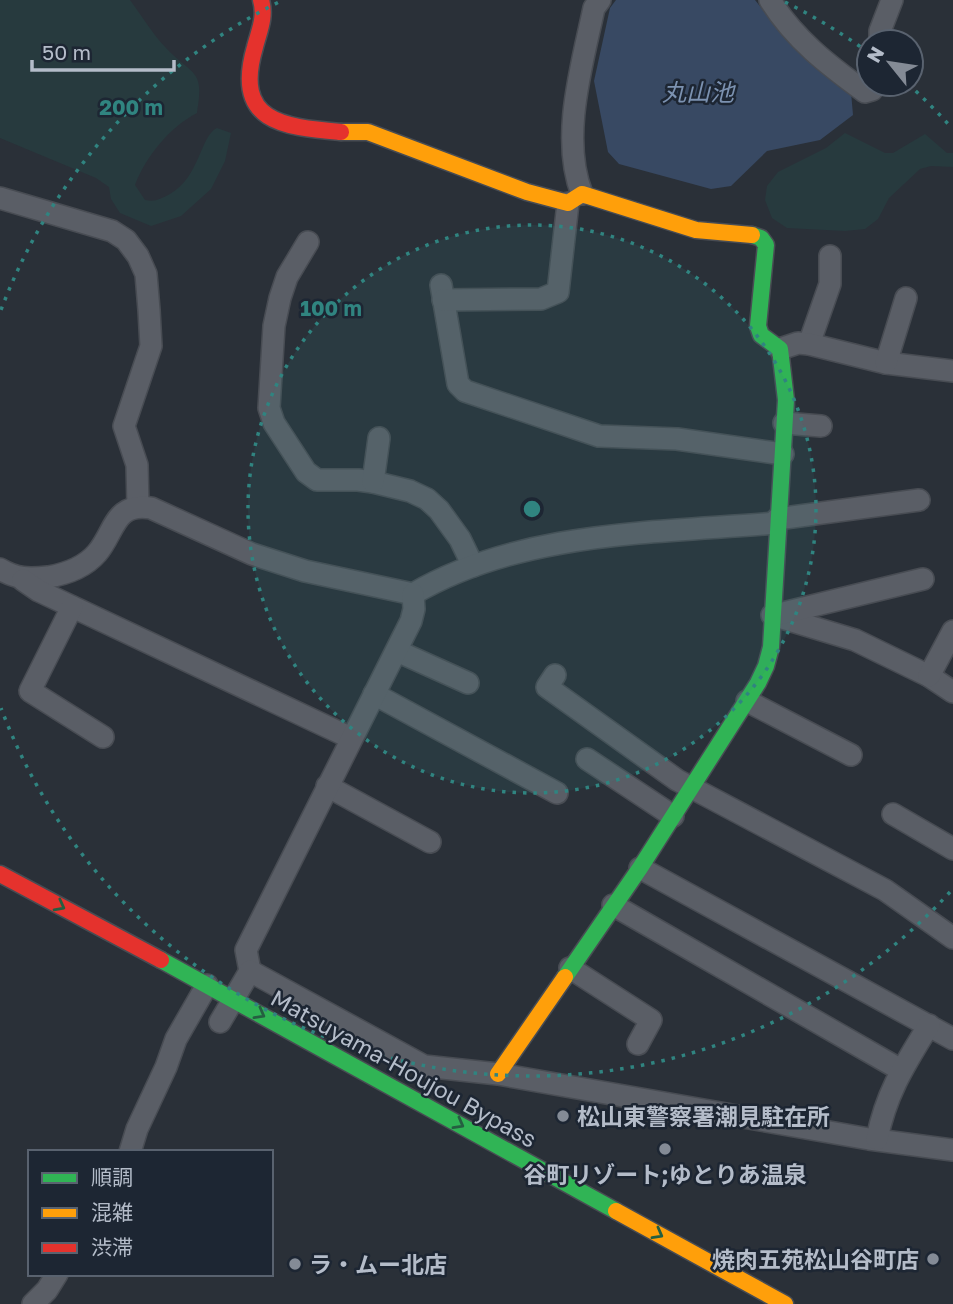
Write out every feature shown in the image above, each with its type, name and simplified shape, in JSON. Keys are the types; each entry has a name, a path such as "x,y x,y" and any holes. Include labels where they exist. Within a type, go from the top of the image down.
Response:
{"main road":[{"path":"261,0 263,15 252,58 250,89 253,103 267,117 348,133 369,132 527,192 575,198 696,230 753,235 761,238 766,245 758,326 761,335 780,349 786,400 771,648 766,666 747,701 640,868 498,1074"},
{"name":"Matsuyama-Houjou Bypass","path":"0,874 409,1096 774,1301"},
{"path":"188,1005 226,1025"}],"street":[{"path":"600,0 594,8 575,102 575,198 558,292 541,299 442,292 458,384 465,391 599,436 677,439 783,454"},
{"path":"770,0 781,19 807,48 855,84"},
{"path":"881,28 892,0"},
{"path":"0,198 112,231 126,240 138,256 146,274 150,346 124,426 137,465 138,506"},
{"path":"309,242 288,277 274,326 269,408 274,424 306,472 317,480 373,482 410,491 427,499 439,510 460,539 473,566"},
{"path":"809,344 830,284 830,256"},
{"path":"886,363 906,298"},
{"path":"780,349 798,343 809,344 886,363 953,371"},
{"path":"784,423 821,426"},
{"path":"373,482 379,438"},
{"path":"23,580 69,572 84,565 97,553 117,519 138,506 151,509 253,554 377,588 412,594 439,579 473,566 567,540 777,521 919,500"},
{"path":"0,569 72,607 351,738"},
{"path":"772,615 923,579"},
{"path":"226,1025 233,999 250,971 246,950 411,621 414,609 412,594"},
{"path":"72,607 30,691 103,737"},
{"path":"772,615 855,640 929,676 953,692"},
{"path":"929,676 953,631"},
{"path":"397,651 468,683"},
{"path":"555,675 547,687 608,722 677,780 885,890 953,938"},
{"path":"374,694 556,793"},
{"path":"747,701 851,755"},
{"path":"587,759 673,816"},
{"path":"327,786 430,842"},
{"path":"893,814 950,839"},
{"path":"640,868 953,1039"},
{"path":"613,905 901,1070"},
{"path":"570,968 651,1020 638,1044"},
{"path":"250,971 424,1066 498,1074 953,1150"},
{"path":"131,1150 137,1129 166,1068 188,1005 207,985"},
{"path":"877,1139 883,1109 901,1070 929,1024"},
{"path":"409,1096 424,1066"},
{"path":"33,1304 56,1276"}],"green space":[{"path":"0,0 130,0 162,44 195,75 199,88 197,113 177,126 160,143 135,185 145,200 161,199 170,194 188,178 211,132 217,128 231,133 225,161 211,189 181,216 151,226 120,213 111,199 109,187 96,178 0,138"},
{"path":"845,133 885,153 893,153 925,134 947,153 953,153 953,167 931,166 920,169 889,198 878,219 865,229 845,231 787,228 772,218 765,200 767,186 778,172 826,148"}],"water":[{"name":"丸山池","path":"616,0 755,0 793,47 851,92 853,115 820,140 767,151 731,186 711,189 619,164 608,152 594,81 610,8"}],"traffic: fast":[{"path":"565,977 640,868 758,683 771,647 786,400 780,349 761,335 758,326 766,245 761,238 752,235"},
{"path":"161,960 616,1211"}],"traffic: slow":[{"path":"341,132 368,132 527,192 568,203 582,194 696,230 752,235"},
{"path":"498,1074 565,977"},
{"path":"616,1211 785,1304"}],"traffic: jam":[{"path":"261,0 262,18 250,72 251,91 257,106 282,123 341,132"},
{"path":"0,874 161,960"}],"place":[{"name":"松山東警察署潮見駐在所","path":"563,1116"},
{"name":"谷町リゾート;ゆとりあ温泉","path":"665,1149"},
{"name":"焼肉五苑松山谷町店","path":"933,1259"},
{"name":"ラ・ムー北店","path":"295,1264"}]}
